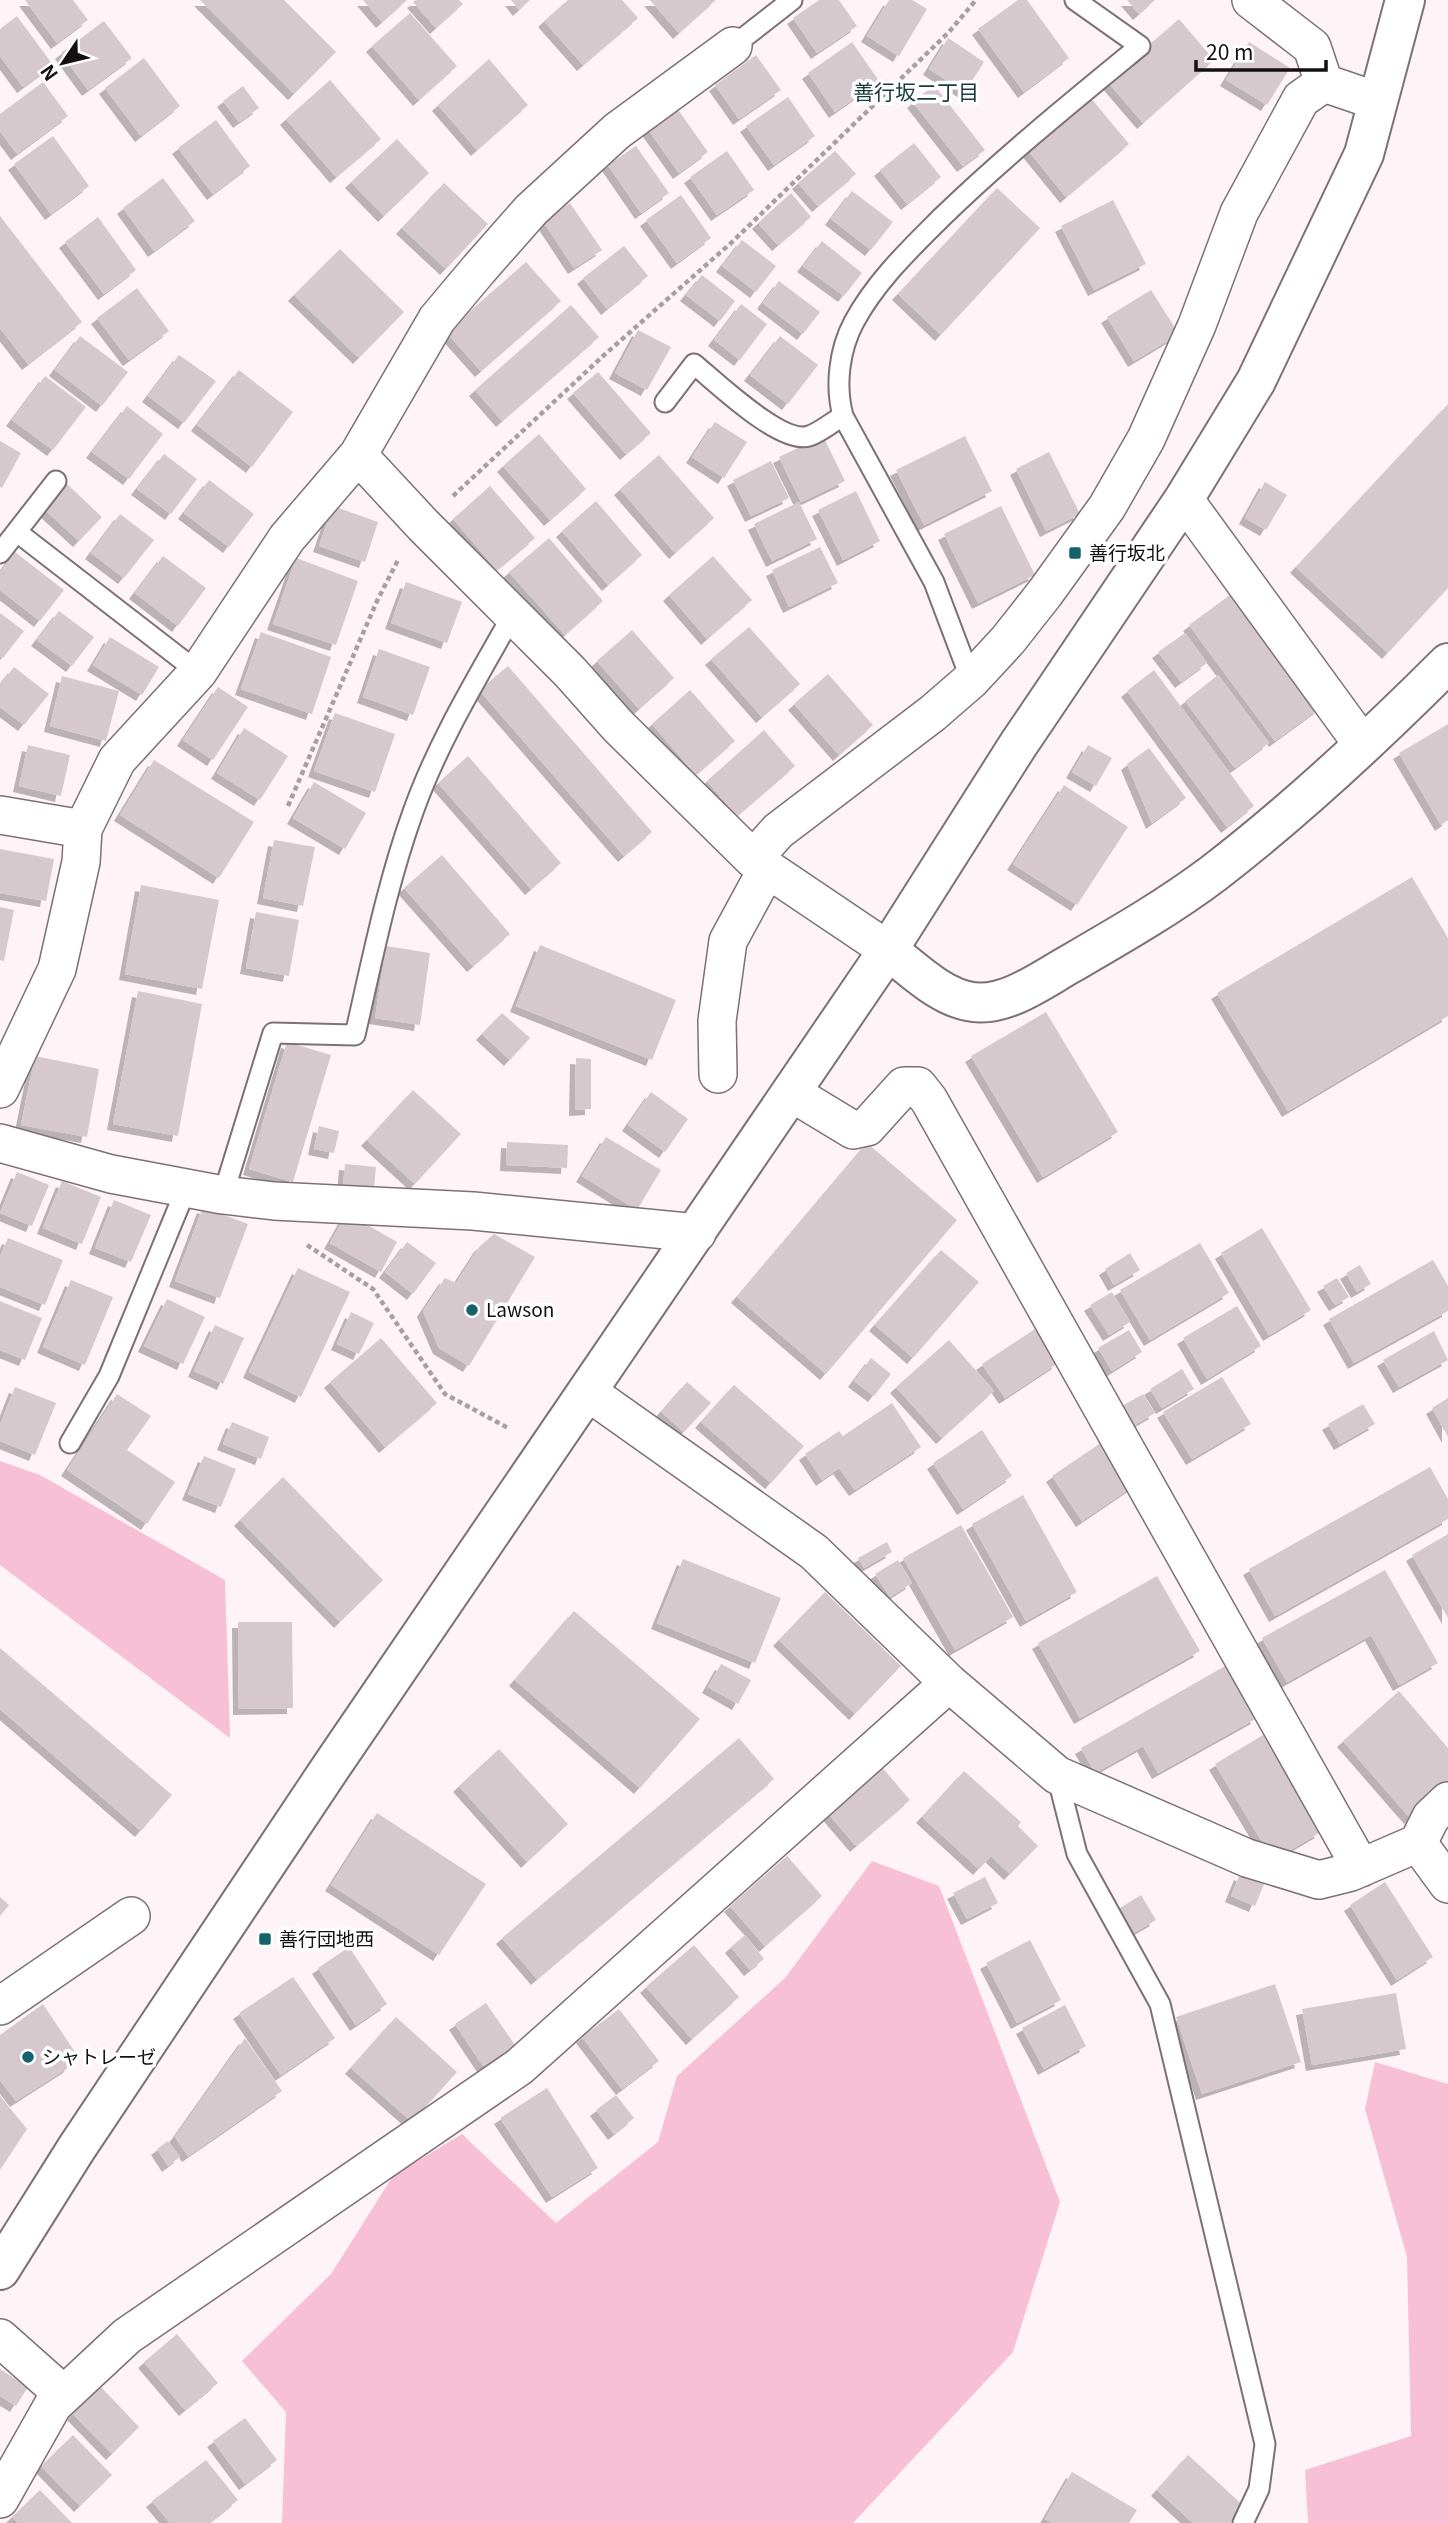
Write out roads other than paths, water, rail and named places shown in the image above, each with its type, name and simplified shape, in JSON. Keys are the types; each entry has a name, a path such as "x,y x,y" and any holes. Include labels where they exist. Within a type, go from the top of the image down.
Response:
{"street":[{"path":"1251,0 1312,47 1324,83"},
{"path":"4,2255 331,1767 792,1093 888,950 1018,746 1184,499 1256,381 1364,154 1405,0"},
{"path":"0,1089 57,969 80,862 83,829 117,760 198,671 287,538 358,455 437,319 531,211 617,131 733,46"},
{"path":"1324,83 1377,102"},
{"path":"718,1074 717,1020 728,941 760,864 778,831 933,713 971,680 1023,621 1107,507 1146,439 1198,325 1239,213 1278,136 1301,99 1324,83"},
{"path":"358,455 512,616 760,864 888,950 938,989 973,1002 999,1000 1033,985 1146,920 1191,889 1311,792 1448,663"},
{"path":"1184,499 1363,744"},
{"path":"0,815 83,829"},
{"path":"792,1093 830,1119 853,1130 867,1126 904,1086 918,1086 929,1100 1361,1867"},
{"path":"0,1143 111,1174 223,1195 473,1211 697,1233"},
{"path":"588,1392 814,1552 949,1683 1057,1775 1259,1862 1319,1880 1361,1867 1418,1843 1431,1817 1448,1801"},
{"path":"0,2500 53,2405 127,2336 519,2067 949,1683"},
{"path":"1418,1843 1448,1884"},
{"path":"0,2006 131,1916"},
{"path":"0,2338 63,2394"}],"lane":[{"path":"733,46 792,0"},
{"path":"971,680 933,582 843,416 838,396 840,366 853,324 894,264 988,172 1140,46 1075,0"},
{"path":"664,402 694,364 775,428 792,435 808,436 843,416"},
{"path":"0,553 56,481"},
{"path":"17,532 198,671"},
{"path":"223,1195 273,1033 355,1035 385,905 413,812 447,731 512,616"},
{"path":"70,1443 109,1376 186,1189"},
{"path":"1057,1775 1077,1854 1160,2004 1265,2444 1259,2489 1243,2523"}],"place":[{"name":"善行坂北","path":"1075,553"},
{"name":"Lawson","path":"472,1310"},
{"name":"善行団地西","path":"265,1939"},
{"name":"シャトレーゼ","path":"28,2057"}],"district":[{"name":"善行坂二丁目","path":"916,93"}]}
